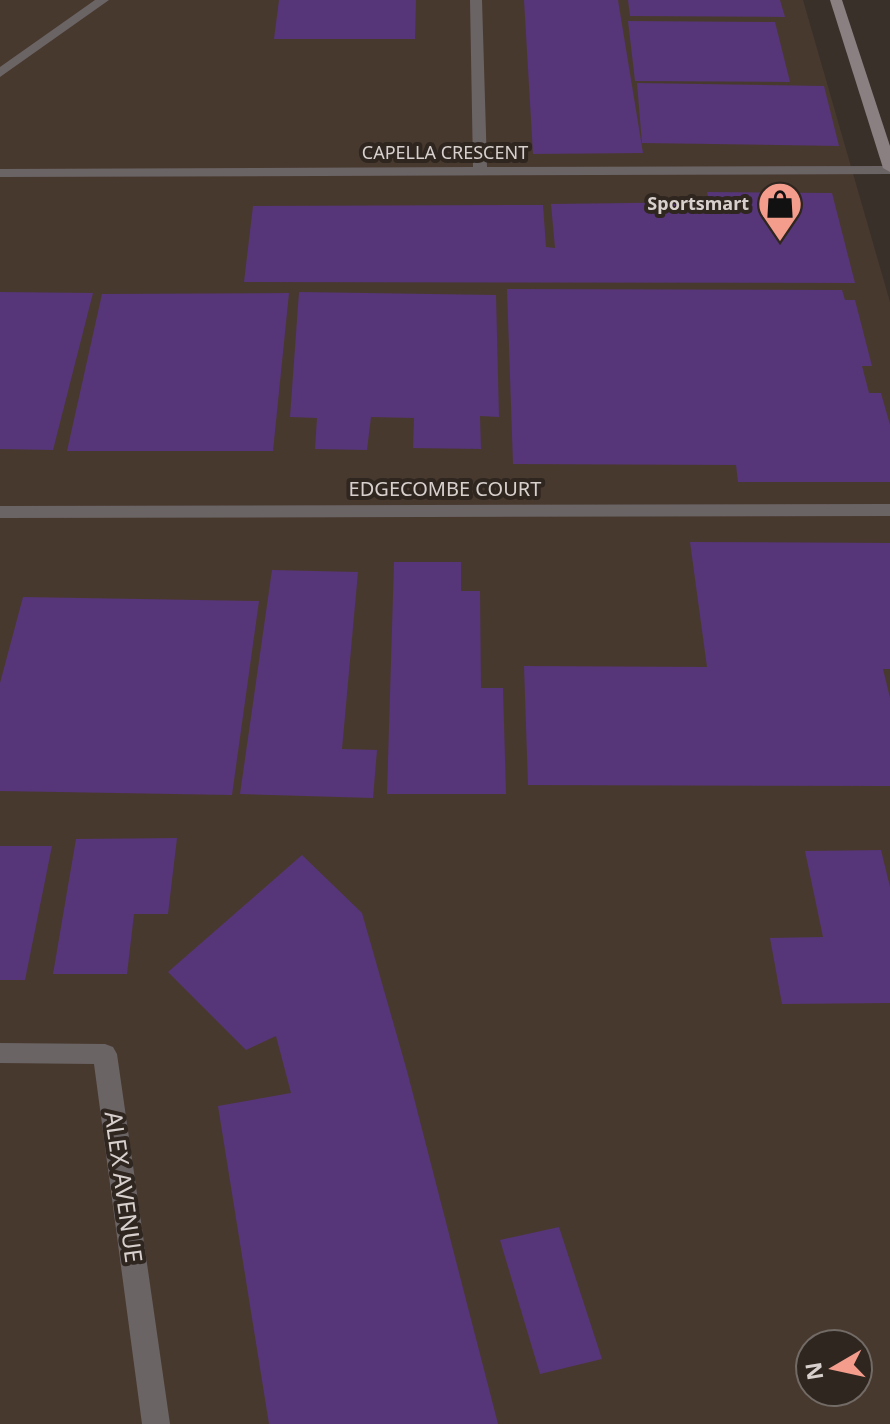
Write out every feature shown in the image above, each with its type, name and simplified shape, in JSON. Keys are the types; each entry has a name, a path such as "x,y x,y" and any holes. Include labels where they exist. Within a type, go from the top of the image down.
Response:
{"street":[{"path":"0,73 103,0"},
{"path":"476,0 480,171"},
{"path":"836,0 890,169"},
{"name":"CAPELLA CRESCENT","path":"0,173 890,169"},
{"name":"EDGECOMBE COURT","path":"0,512 890,510"},
{"name":"ALEX AVENUE","path":"0,1053 105,1054 156,1424"}],"shaded area":[{"path":"0,0 803,0 890,302 890,1424 0,1424"}],"building":[{"path":"279,0 416,0 415,39 274,39"},
{"path":"524,0 618,0 643,153 533,154"},
{"path":"628,0 780,0 785,17 630,16"},
{"path":"628,21 775,22 790,82 635,81"},
{"path":"637,83 824,86 839,146 642,143"},
{"path":"707,192 832,193 855,283 244,282 253,206 543,205 546,247 555,248 551,204 709,202"},
{"path":"507,289 842,290 845,300 855,300 872,366 862,366 869,393 881,393 890,425 890,482 738,482 736,465 513,464"},
{"path":"0,292 93,293 53,450 0,449"},
{"path":"299,292 496,295 499,417 480,416 481,449 413,448 414,418 371,417 367,450 315,449 317,418 290,417"},
{"path":"289,293 273,451 67,451 102,294"},
{"path":"690,542 890,543 890,669 883,669 890,698 890,786 528,785 524,666 707,667"},
{"path":"394,562 461,562 461,591 480,591 481,688 503,688 506,794 387,794"},
{"path":"272,570 358,572 342,749 377,750 373,798 240,794"},
{"path":"23,597 259,601 232,795 0,791 0,683"},
{"path":"177,838 168,914 134,914 127,974 53,974 76,839"},
{"path":"0,846 52,846 25,980 0,980"},
{"path":"881,850 890,887 890,1003 782,1004 770,938 823,937 805,851"},
{"path":"302,855 362,913 407,1071 498,1424 269,1424 218,1106 291,1093 276,1036 246,1050 168,972"},
{"path":"559,1227 602,1359 540,1374 500,1240"}],"place":[{"name":"Sportsmart","path":"780,243"}]}
